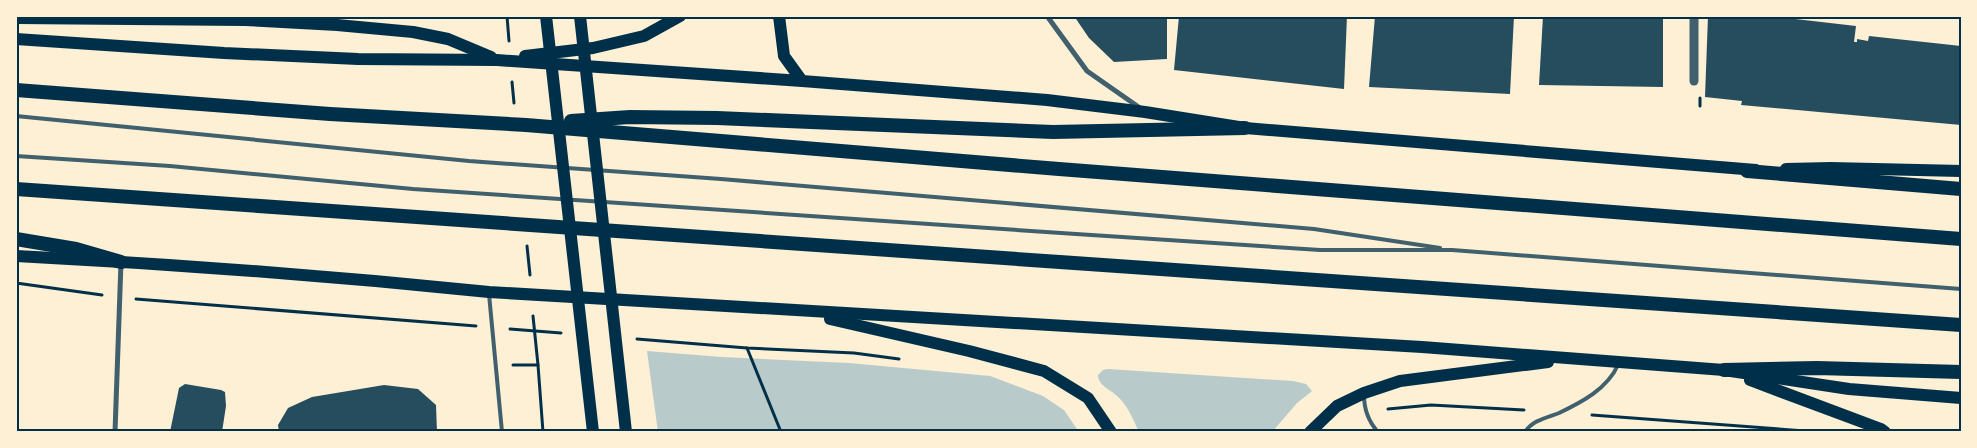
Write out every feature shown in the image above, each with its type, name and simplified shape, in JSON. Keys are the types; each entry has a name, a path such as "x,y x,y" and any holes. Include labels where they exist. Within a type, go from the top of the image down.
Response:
{"highway":[{"path":"16,90 330,114 526,124 1058,169 1961,239"},
{"path":"526,124 630,117 717,118 1053,132 1245,128"},
{"path":"1747,171 1961,189"},
{"path":"16,189 1961,326"},
{"path":"16,239 76,249 121,262"},
{"path":"1724,370 1817,368 1961,372"}],"main road":[{"path":"315,16 337,26"},
{"path":"546,16 592,426"},
{"path":"580,16 626,432"},
{"path":"17,17 236,20 413,32 448,39 497,60 593,48 644,36 680,16"},
{"path":"779,16 784,56 802,81"},
{"path":"16,39 224,53 339,58 497,60 802,81 1047,100 1145,112 1245,128 1747,171 1831,168 1961,171"},
{"path":"16,256 384,281 489,292 1575,358 1724,370 1848,389 1961,398"},
{"path":"794,311 968,351 1044,371 1088,398 1111,432"},
{"path":"1310,432 1337,406 1364,392 1400,382 1575,358"},
{"path":"1724,370 1885,432"}],"street":[{"path":"1048,16 1087,71 1145,112"},
{"path":"1694,16 1694,81"},
{"path":"115,432 121,262"}],"lane":[{"path":"16,116 469,161 721,179 1314,229 1452,250"},
{"path":"16,156 170,166 423,189 1300,249 1452,250 1961,289"},
{"path":"489,292 502,432"},
{"path":"1525,432 1530,425 1560,412 1599,391 1613,376 1620,362"},
{"path":"1364,392 1364,408 1378,432"}],"path":[{"path":"16,283 120,297"},
{"path":"747,348 781,432"},
{"path":"538,365 543,432"}],"shaded area":[{"path":"647,351 722,357 849,363 990,376 1043,396 1064,410 1079,432 658,432"},
{"path":"1103,370 1293,381 1306,384 1312,391 1297,403 1272,432 1139,432 1123,403 1098,378 1098,375"}],"building":[{"path":"1074,16 1167,16 1167,59 1114,62 1089,38"},
{"path":"1179,16 1347,16 1344,89 1174,70"},
{"path":"1375,16 1514,16 1510,94 1369,87"},
{"path":"1543,16 1663,16 1663,87 1539,85"},
{"path":"1708,16 1769,16 1856,26 1854,42 1857,42 1857,39 1868,41 1869,36 1961,46 1961,125 1741,105 1742,101 1705,97"},
{"path":"185,384 225,392 226,406 222,432 170,432 179,388"},
{"path":"384,385 418,389 436,405 437,432 279,432 278,425 288,408 312,397"}]}
